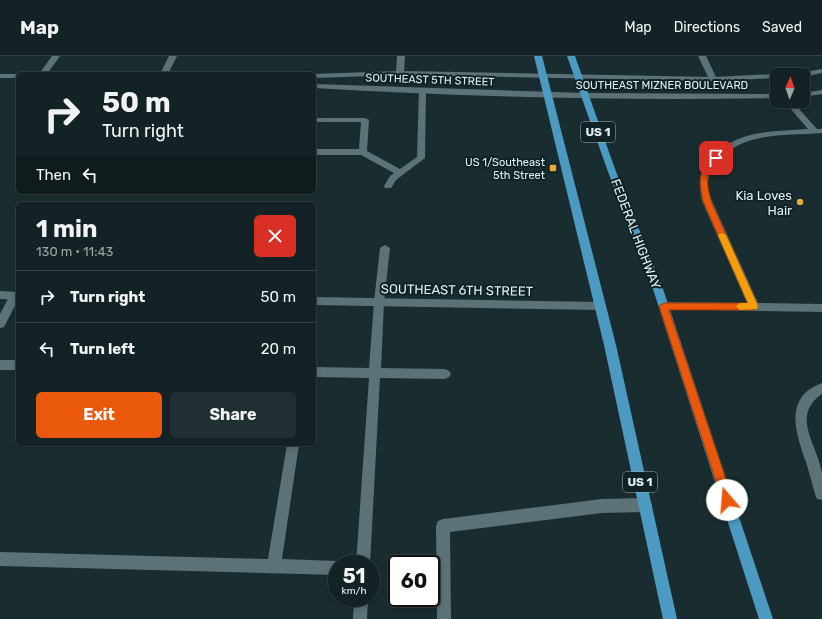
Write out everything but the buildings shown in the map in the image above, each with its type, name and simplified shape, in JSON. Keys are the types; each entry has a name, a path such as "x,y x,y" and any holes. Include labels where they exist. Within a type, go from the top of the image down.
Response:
{"main road":[{"path":"44,72 56,56"},
{"path":"165,72 173,56"},
{"path":"398,91 401,56"},
{"name":"US 1","path":"538,56 546,94 610,345 670,619"},
{"name":"FEDERAL HIGHWAY","path":"571,56 584,95 664,306 766,619"},
{"path":"702,56 713,79"},
{"path":"810,73 822,71"},
{"name":"SOUTHEAST 5TH STREET","path":"316,76 400,73 542,76"},
{"path":"0,76 16,76"},
{"name":"SOUTHEAST MIZNER BOULEVARD","path":"542,76 713,79 770,76"},
{"name":"SOUTHEAST 5TH STREET","path":"316,86 398,91 546,94"},
{"path":"388,186 393,178 421,158 422,91"},
{"path":"810,94 822,92"},
{"name":"SOUTHEAST MIZNER BOULEVARD","path":"546,94 710,97 770,96"},
{"path":"795,108 818,131"},
{"path":"316,120 365,120 363,152"},
{"path":"754,306 707,201 703,184 707,167 724,149 737,141 758,135 818,131"},
{"path":"316,152 363,152 400,173"},
{"path":"364,555 379,302 385,248"},
{"path":"0,295 16,296 0,324"},
{"name":"SOUTHEAST 6TH STREET","path":"316,301 600,306"},
{"path":"664,306 822,308"},
{"path":"0,365 16,365"},
{"path":"316,372 445,374"},
{"path":"822,388 812,394 802,407 800,422 822,494"},
{"path":"274,566 293,446"},
{"path":"444,619 443,526 602,506 645,505"},
{"path":"0,559 328,568"},
{"path":"360,619 361,607"}],"slow traffic":[{"path":"722,235 754,306 740,306"}],"place":[{"name":"US 1/Southeast 5th Street","path":"553,168"},
{"name":"Kia Loves Hair","path":"800,202"}],"route":[{"path":"716,158 707,167 703,184 707,201 754,306 664,306 727,500"}]}
